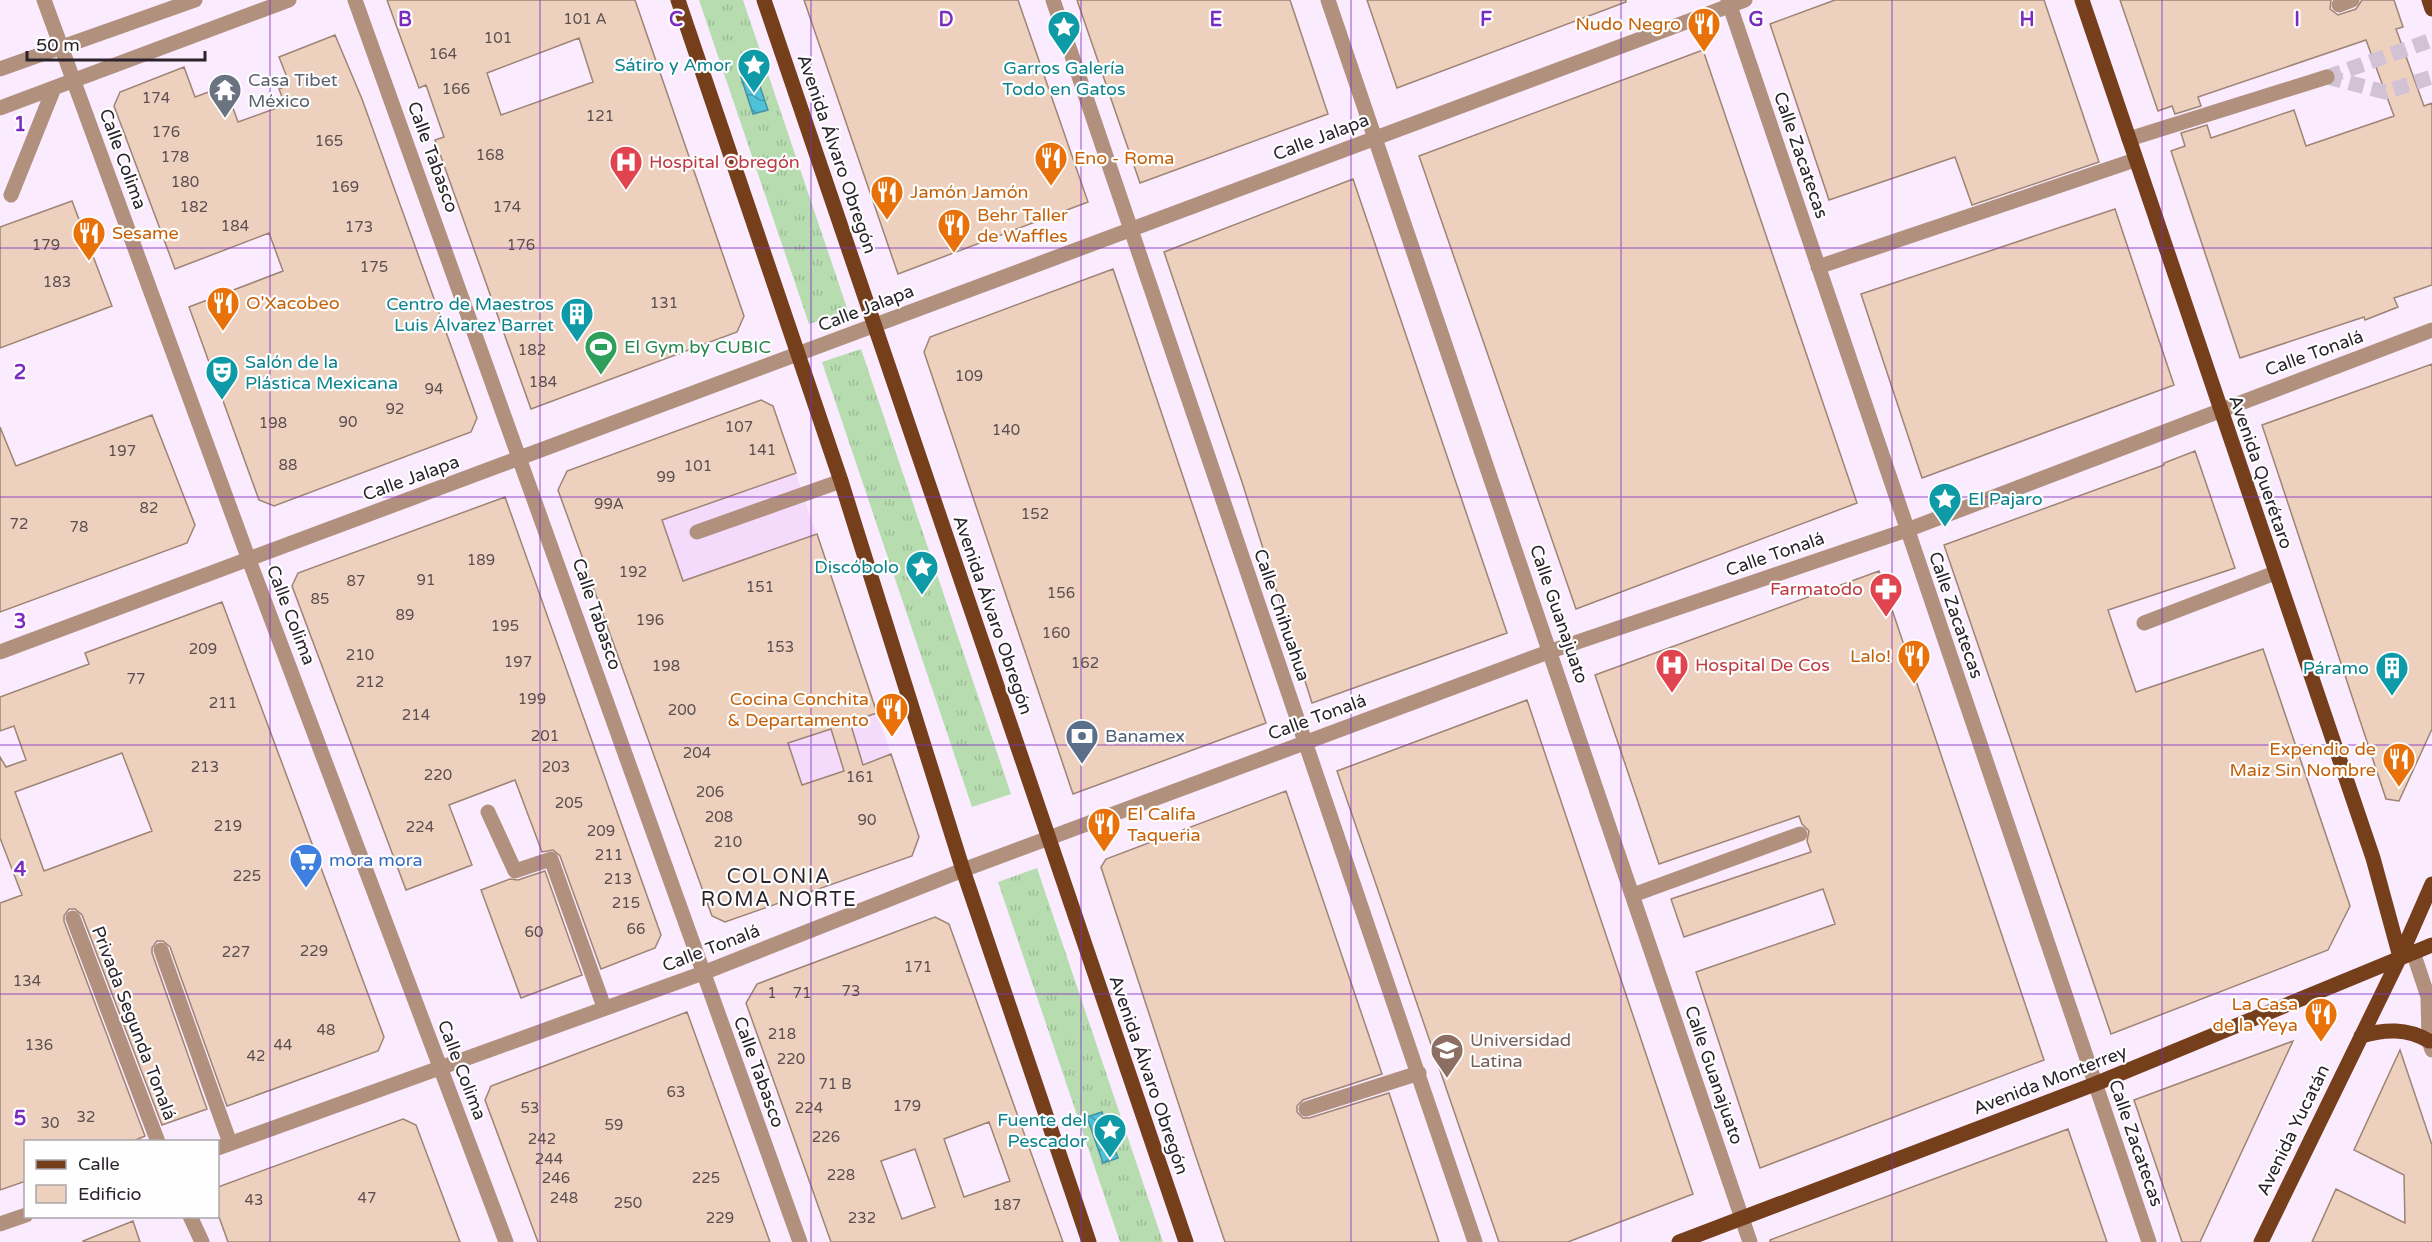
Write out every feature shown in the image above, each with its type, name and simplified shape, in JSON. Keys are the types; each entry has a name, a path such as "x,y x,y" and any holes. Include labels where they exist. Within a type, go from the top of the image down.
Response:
{"main road":[{"path":"678,0 841,481 963,870 1089,1242"},
{"name":"Avenida Álvaro Obregón","path":"764,0 1186,1242"},
{"name":"Avenida Querétaro","path":"2082,0 2219,409 2407,955"},
{"path":"2429,0 2432,9"},
{"path":"2407,955 2432,884"},
{"name":"Avenida Monterrey","path":"1679,1242 2095,1084 2432,945"},
{"name":"Avenida Yucatán","path":"2261,1242 2361,1036 2407,955"},
{"path":"2361,1036 2396,1030 2420,1035 2430,1045"}],"street":[{"name":"Calle Colima","path":"44,0 249,560 506,1242"},
{"path":"0,69 62,49 195,0"},
{"path":"0,108 289,0"},
{"name":"Calle Tabasco","path":"355,0 800,1242"},
{"name":"Calle Chihuahua","path":"1053,0 1475,1242"},
{"name":"Calle Guanajuato","path":"1328,0 1750,1242"},
{"name":"Calle Jalapa","path":"0,652 798,355 1729,3 1745,0"},
{"name":"Calle Zacatecas","path":"1729,3 2149,1242"},
{"path":"2129,139 2327,77"},
{"path":"11,195 54,88"},
{"path":"1818,267 2135,160"},
{"name":"Calle Tonalá","path":"224,1146 440,1066 703,973 963,870 1551,651 1907,530 2219,409 2432,330"},
{"path":"697,532 841,481"},
{"path":"2144,623 2275,573"},
{"path":"488,812 514,871 551,860 604,1007"},
{"path":"1633,895 1800,834"},
{"name":"Privada Segunda Tonalá","path":"73,918 157,1140"},
{"path":"161,950 224,1146"},
{"name":"Avenida Querétaro","path":"2407,955 2427,997 2430,1045"},
{"path":"1306,1109 1419,1073"},
{"path":"0,1224 24,1216"},
{"path":"191,1218 202,1242"}],"shaded area":[{"path":"761,400 773,406 919,837 912,856 764,821 662,520 749,490 734,446"}],"green space":[{"path":"699,0 743,0 848,311 809,324"},
{"path":"861,349 1011,794 972,807 822,362"},
{"path":"1037,868 1163,1242 1120,1242 998,882"}],"water":[{"path":"755,72 768,110 753,114 741,77"},
{"path":"1102,1112 1118,1158 1103,1163 1087,1117"}],"building":[{"path":"387,0 635,0 744,316 737,332 531,409 435,140 444,137 426,85 419,88","holes":["579,38 593,82 501,115 487,73"]},
{"path":"804,0 1018,0 1088,202 898,274"},
{"path":"1077,0 1290,0 1328,114 1140,183"},
{"path":"1367,0 1626,0 1626,2 1397,88"},
{"path":"1835,0 2044,0 2099,162 1972,205 1955,157 1829,200 1770,24"},
{"path":"2120,0 2331,0 2330,9 2338,15 2356,9 2362,0 2394,0 2403,27 2396,29 2424,106 2432,103 2432,285 2394,298 2398,307 2365,320 2364,317 2240,358 2171,151 2185,146 2181,133 2207,125 2211,138 2294,110 2306,146 2394,116 2366,40 2198,97 2201,106 2175,114 2172,106 2158,111"},
{"path":"335,35 362,99 477,418 471,432 274,506 259,500 189,307 283,271 269,233 175,269 114,106 120,92 184,67 195,97 225,86 238,122 285,105 279,89 290,85 279,57"},
{"path":"1703,50 1857,503 1576,609 1419,156"},
{"path":"1353,179 1507,633 1312,703 1242,482 1164,252"},
{"path":"72,201 112,306 0,348 0,227"},
{"path":"2115,209 2174,385 1922,478 1861,294"},
{"path":"1113,269 1266,723 1073,794 924,352 930,337"},
{"path":"2432,364 2432,729 2399,801 2386,799 2262,425"},
{"path":"761,400 773,406 796,473 662,520 683,581 817,534 877,713 850,722 863,765 891,754 919,837 912,856 725,922 712,916 558,490 567,471","holes":["831,729 844,771 802,785 788,743"]},
{"path":"152,415 195,525 187,543 0,612 0,427 16,466"},
{"path":"2195,451 2235,568 2108,610 2117,637 2136,692 2263,649 2350,906 2328,950 2111,1034 1944,545 2164,465 2164,463"},
{"path":"505,497 661,935 655,948 601,969 560,856 553,850 542,852 515,780 449,805 472,865 406,890 292,586 298,573"},
{"path":"1879,571 2044,1060 1760,1168 1696,972 1835,924 1823,889 1684,937 1671,899 1811,852 1807,841 1809,831 1802,824 1799,816 1659,864 1595,675"},
{"path":"222,602 384,1037 378,1051 227,1106 170,947 163,941 157,941 152,948 152,953 207,1109 162,1125 82,915 75,909 69,909 64,916 64,921 145,1136 136,1140 24,1140 24,1182 0,1190 0,903 22,895 0,838 0,757 6,767 26,760 14,726 0,731 0,697 89,664 85,653","holes":["122,753 152,831 44,871 15,792"]},
{"path":"1527,700 1693,1194 1568,1242 1499,1242 1337,771"},
{"path":"1286,791 1382,1074 1303,1100 1297,1106 1297,1112 1303,1118 1309,1118 1389,1093 1439,1242 1225,1242 1195,1154 1101,867 1106,859"},
{"path":"545,871 582,975 521,998 481,890 510,879 518,880"},
{"path":"935,917 949,924 1063,1242 831,1242 746,1003 757,984","holes":["989,1122 1010,1181 964,1197 944,1139","915,1149 935,1207 902,1219 881,1161"]},
{"path":"687,1012 770,1242 538,1242 485,1100 491,1086"},
{"path":"2293,1041 2200,1242 2182,1242 2134,1100"},
{"path":"2400,1050 2432,1145 2432,1242 2312,1242 2336,1189 2405,1223 2404,1175 2354,1150"},
{"path":"403,1119 416,1125 460,1242 228,1242 219,1217 219,1187"},
{"path":"2068,1129 2107,1242 1770,1242 1770,1240"},
{"path":"133,1221 140,1242 83,1242 83,1241"}],"tunnel":[{"path":"2327,77 2432,40"},
{"path":"2327,77 2385,92 2432,77"}],"place":[{"name":"Nudo Negro","path":"1704,53"},
{"name":"Garros Galería Todo en Gatos","path":"1064,56"},
{"name":"Sátiro y Amor","path":"754,94"},
{"name":"Casa Tibet México","path":"225,119"},
{"name":"Eno - Roma","path":"1051,187"},
{"name":"Hospital Obregón","path":"626,191"},
{"name":"Jamón Jamón","path":"887,221"},
{"name":"Behr Taller de Waffles","path":"954,254"},
{"name":"Sesame","path":"89,262"},
{"name":"O'Xacobeo","path":"223,332"},
{"name":"Centro de Maestros Luis Álvarez Barret","path":"577,343"},
{"name":"El Gym by CUBIC","path":"601,376"},
{"name":"Salón de la Plástica Mexicana","path":"222,401"},
{"name":"El Pajaro","path":"1945,528"},
{"name":"Discóbolo","path":"922,596"},
{"name":"Farmatodo","path":"1886,618"},
{"name":"Lalo!","path":"1914,685"},
{"name":"Hospital De Cos","path":"1672,694"},
{"name":"Páramo","path":"2392,697"},
{"name":"Cocina Conchita & Departamento","path":"892,738"},
{"name":"Banamex","path":"1082,765"},
{"name":"Expendio de Maiz Sin Nombre","path":"2399,788"},
{"name":"El Califa Taqueria","path":"1104,853"},
{"name":"mora mora","path":"306,889"},
{"name":"La Casa de la Yeya","path":"2321,1043"},
{"name":"Universidad Latina","path":"1447,1079"},
{"name":"Fuente del Pescador","path":"1110,1159"}],"district":[{"name":"COLONIA ROMA NORTE","path":"779,888"}]}
